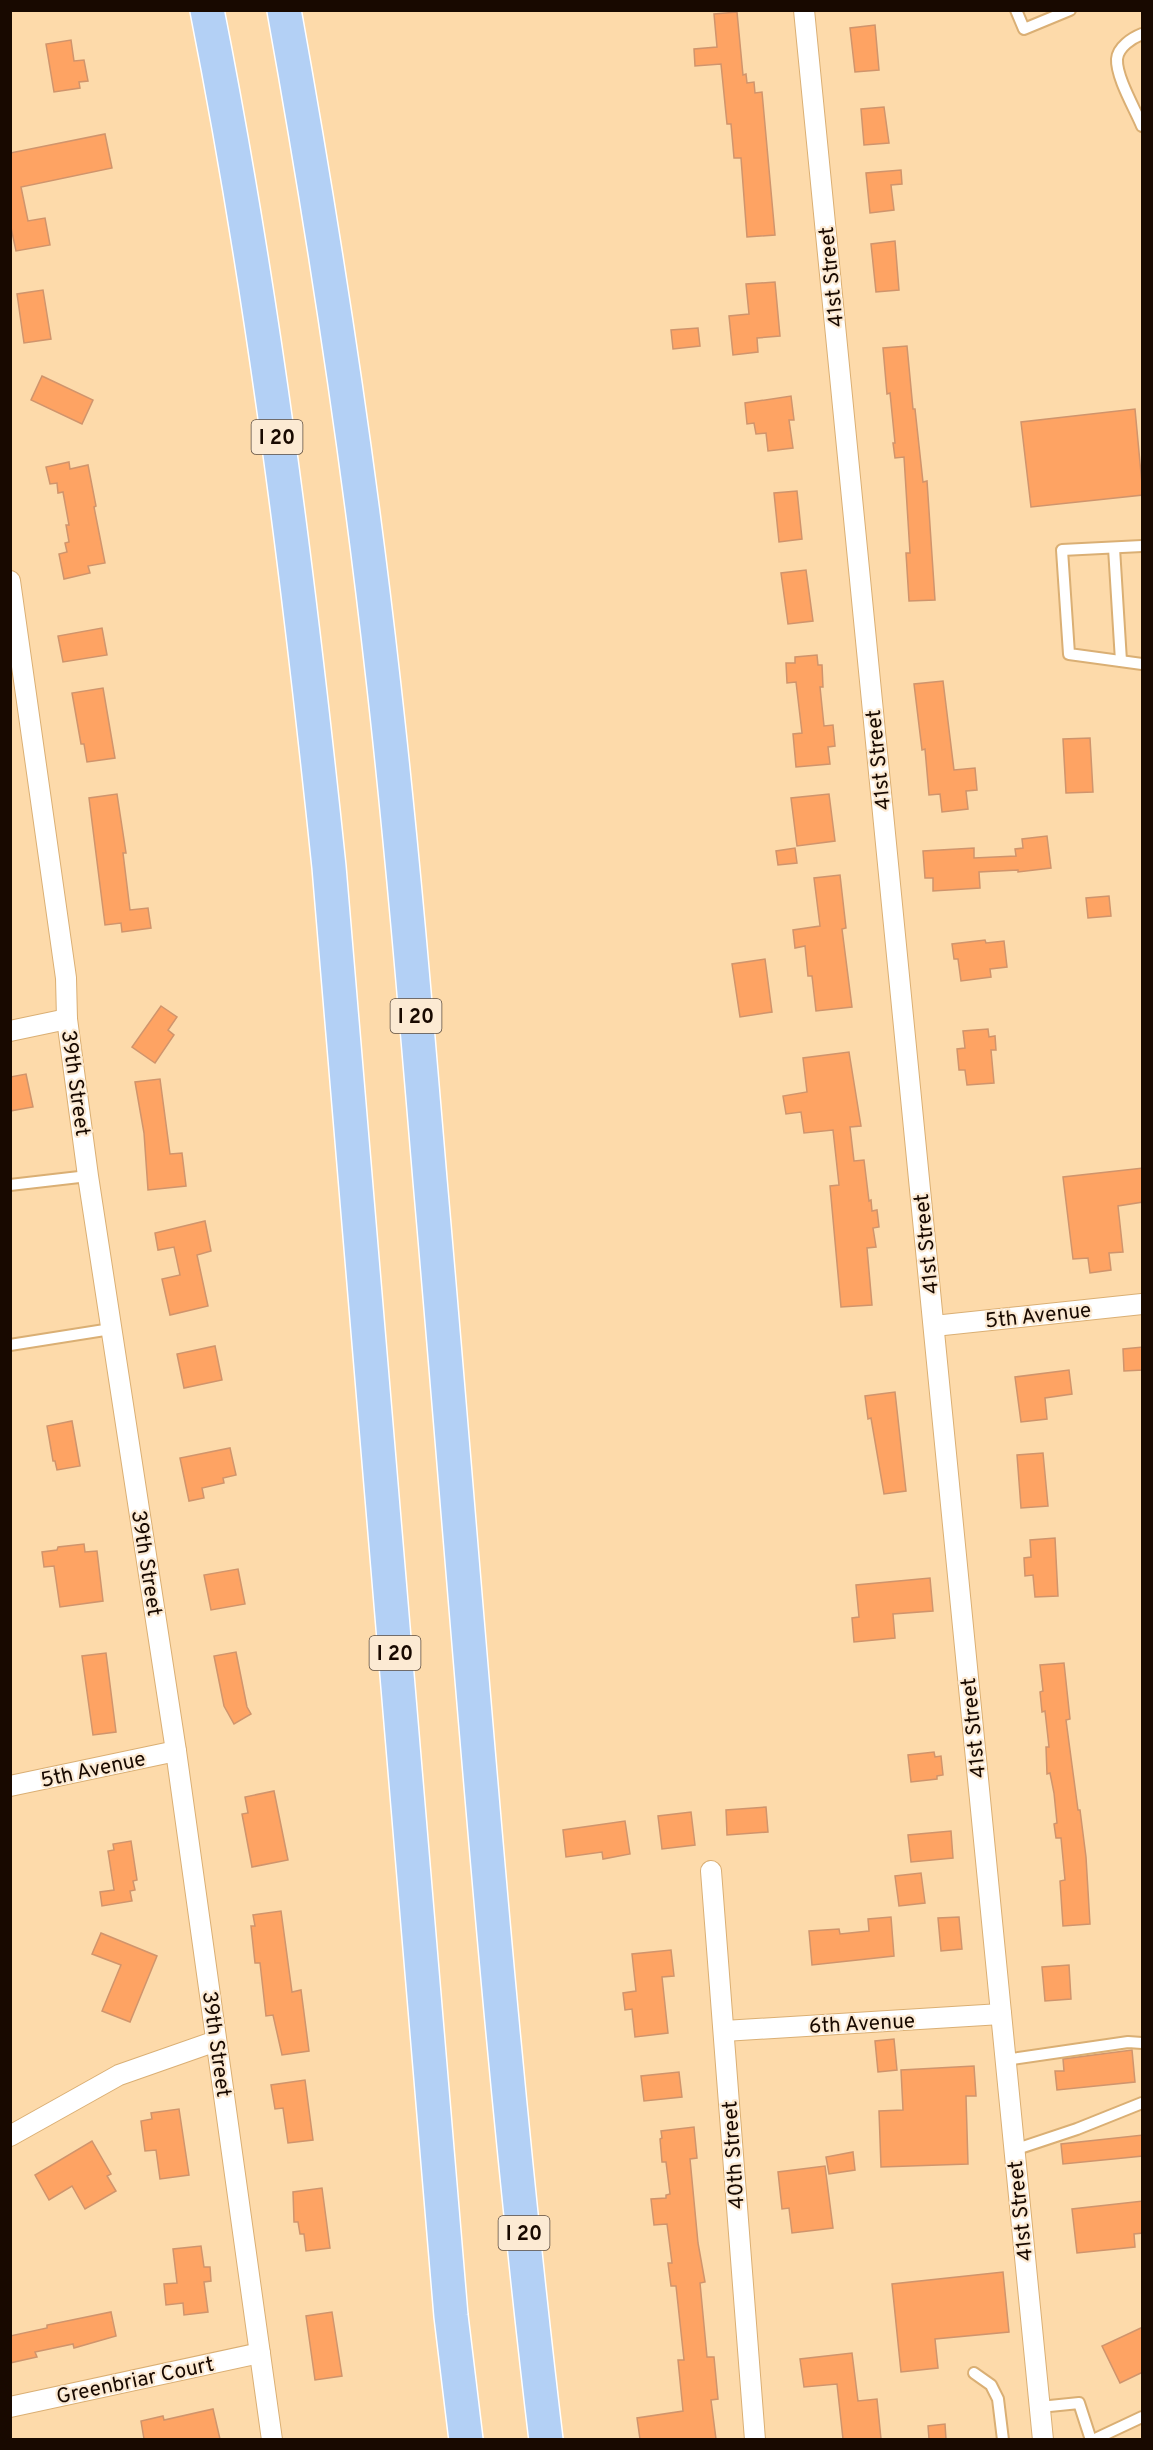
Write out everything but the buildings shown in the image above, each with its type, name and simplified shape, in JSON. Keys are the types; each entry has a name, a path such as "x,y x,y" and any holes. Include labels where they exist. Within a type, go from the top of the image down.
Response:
{"highway":[{"name":"I 20","path":"207,10 223,88 288,509 314,719 331,890 449,2293 466,2439"},
{"name":"I 20","path":"284,10 313,175 349,410 383,676 404,877 503,2026 546,2439"}],"street":[{"name":"41st Street","path":"804,10 1043,2439"},
{"name":"39th Street","path":"10,581 17,688 66,978 67,1019 88,1176 176,1751 272,2439"},
{"path":"10,1031 67,1019"},
{"name":"5th Avenue","path":"934,1326 1143,1304"},
{"name":"5th Avenue","path":"10,1786 176,1751"},
{"name":"40th Street","path":"711,1871 755,2439"},
{"name":"6th Avenue","path":"724,2031 1001,2014"},
{"path":"10,2136 119,2075 216,2041"},
{"name":"Greenbriar Court","path":"10,2407 261,2353"}],"lane":[{"path":"1016,10 1024,29 1070,10"},
{"path":"1143,34 1130,40 1121,49 1117,59 1124,84 1143,126"},
{"path":"1143,546 1062,550 1069,654 1143,664"},
{"path":"1114,548 1121,661"},
{"path":"10,1185 88,1176"},
{"path":"10,1345 111,1329"},
{"path":"1005,2060 1128,2042 1143,2043"},
{"path":"1014,2150 1077,2129 1143,2103"},
{"path":"974,2373 992,2385 998,2399 1002,2439"},
{"path":"1040,2407 1079,2403 1092,2439 1142,2418"}]}
